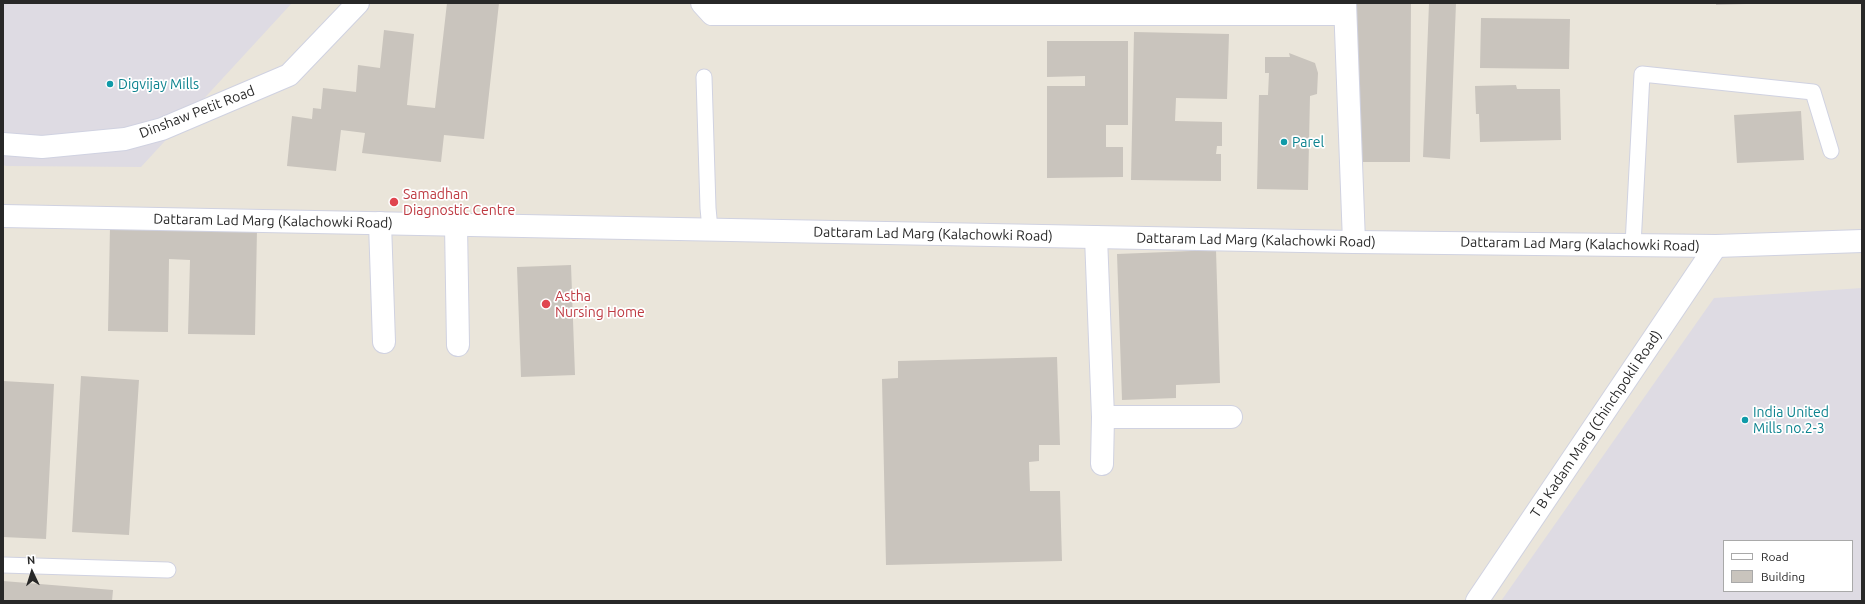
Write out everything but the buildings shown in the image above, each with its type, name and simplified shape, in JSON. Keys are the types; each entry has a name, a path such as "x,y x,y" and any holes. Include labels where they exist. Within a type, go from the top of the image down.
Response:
{"street":[{"name":"Dinshaw Petit Road","path":"3,144 42,147 125,139 162,129 289,75 358,3"},
{"path":"702,3 712,14 1345,8 1354,242"},
{"name":"Dattaram Lad Marg (Kalachowki Road)","path":"3,216 1354,242 1716,246 1862,241"},
{"path":"380,223 384,342"},
{"path":"456,224 458,345"},
{"path":"1096,237 1103,417 1102,464"},
{"name":"T B Kadam Marg (Chinchpokli Road)","path":"1477,601 1716,246"},
{"path":"1103,417 1231,417"}],"lane":[{"path":"1634,245 1642,74 1813,92 1831,151"},
{"path":"704,77 710,229"},
{"path":"3,565 168,570"}],"shaded area":[{"name":"Digvijay Mills","path":"3,3 292,3 141,167 3,165"},
{"name":"India United Mills no.2-3","path":"1862,288 1862,601 1501,601 1714,298"}],"place":[{"name":"Digvijay Mills","path":"110,84"},
{"name":"Parel","path":"1284,142"},
{"name":"Samadhan Diagnostic Centre","path":"394,202"},
{"name":"Astha Nursing Home","path":"546,304"},
{"name":"India United Mills no.2-3","path":"1745,420"}]}
